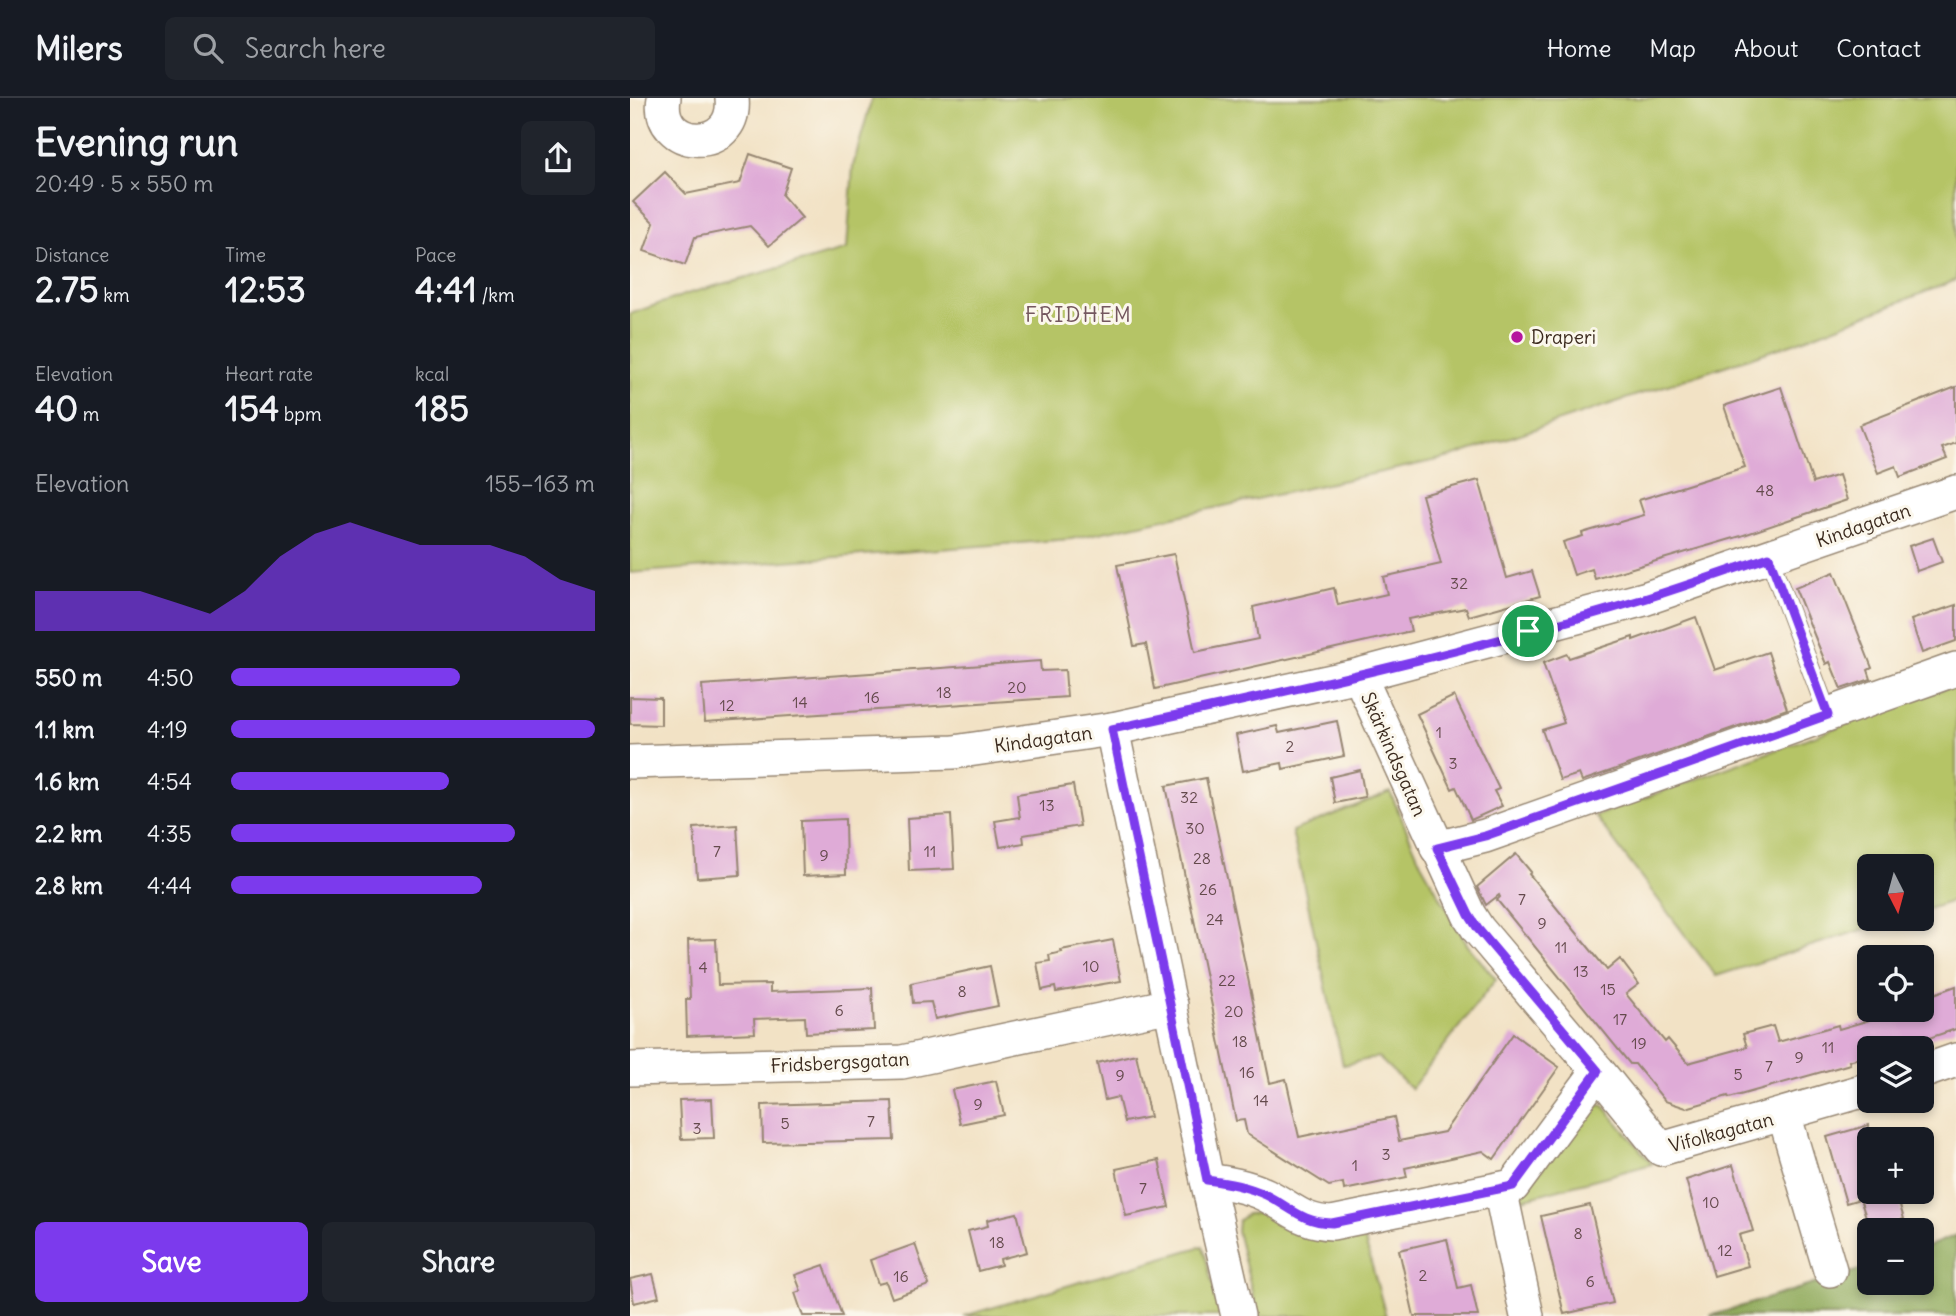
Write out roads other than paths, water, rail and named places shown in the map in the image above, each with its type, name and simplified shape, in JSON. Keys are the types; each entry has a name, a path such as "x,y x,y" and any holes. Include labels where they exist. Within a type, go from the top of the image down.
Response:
{"street":[{"path":"664,98 664,113 668,122 684,138 695,140 717,135 725,127 731,117 732,98"},
{"name":"Kindagatan","path":"630,762 954,752 1112,729 1359,675 1644,599 1956,492"},
{"path":"1437,848 1485,836 1956,669"},
{"name":"Skärkindsgatan","path":"1359,675 1469,915 1598,1071"},
{"path":"1112,729 1238,1316"},
{"name":"Fridsbergsgatan","path":"630,1069 902,1062 1171,1004"},
{"path":"1934,1068 1956,1060"},
{"path":"1207,1180 1232,1183 1254,1190 1306,1219 1332,1223 1513,1186 1598,1071"},
{"name":"Vifolkagatan","path":"1598,1071 1661,1149 1857,1092"},
{"name":"Vifolkagatan","path":"1784,1114 1830,1270"},
{"path":"1500,1189 1527,1316"}],"lane":[{"path":"1769,557 1828,715"}],"place":[{"name":"Draperi","path":"1517,337"}],"district":[{"name":"FRIDHEM","path":"1079,314"}]}
